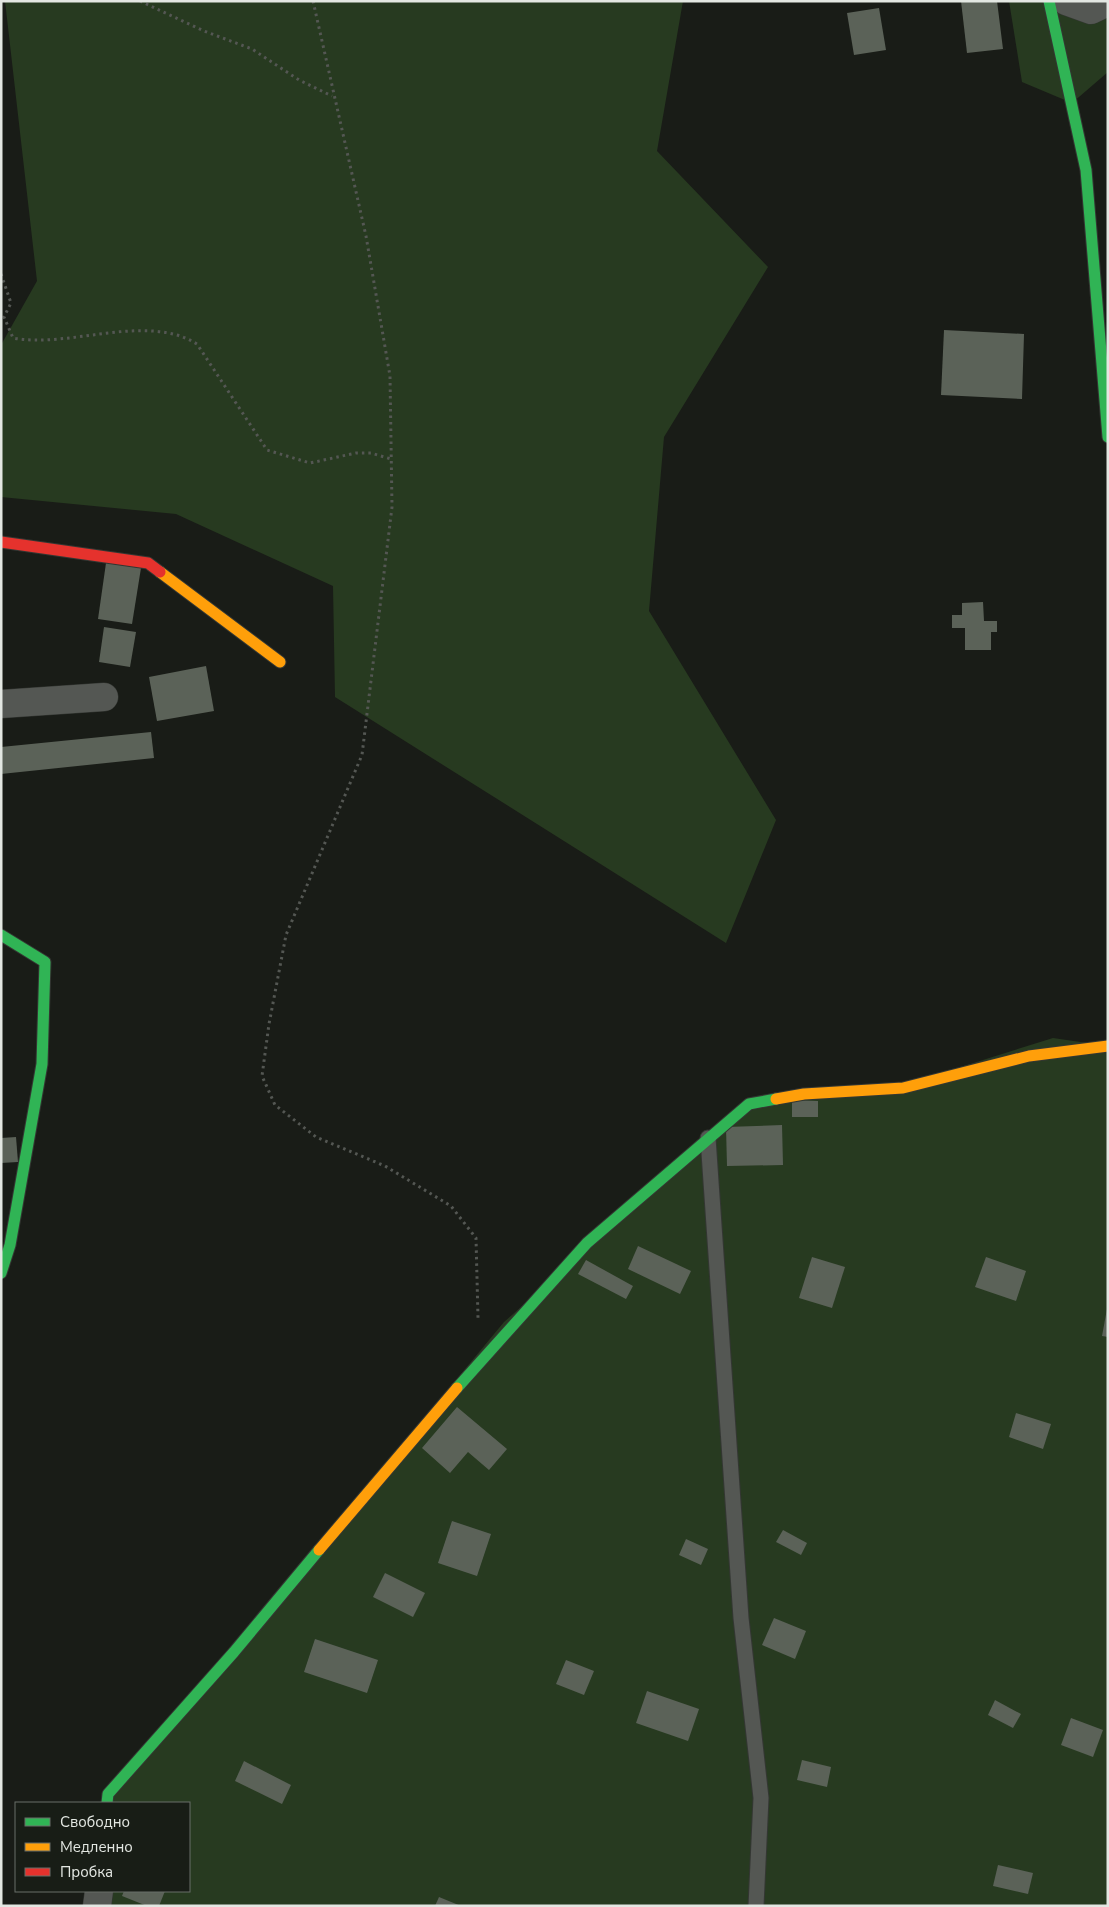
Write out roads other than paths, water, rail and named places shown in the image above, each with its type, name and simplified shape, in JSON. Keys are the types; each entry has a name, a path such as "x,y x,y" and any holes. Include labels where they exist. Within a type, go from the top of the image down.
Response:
{"street":[{"path":"1049,1 1052,23 1086,170 1108,437"},
{"path":"1066,1 1091,10 1108,2"},
{"path":"1,542 148,563 280,662"},
{"path":"1,704 104,697"},
{"path":"1,935 45,962 42,1064 10,1245 1,1272"},
{"path":"107,1802 108,1794 234,1652 430,1418 580,1250 749,1104 804,1094 903,1088 1029,1056 1108,1046"},
{"path":"97,1906 99,1892"}],"lane":[{"path":"708,1138 741,1618 761,1798 756,1906"}]}
